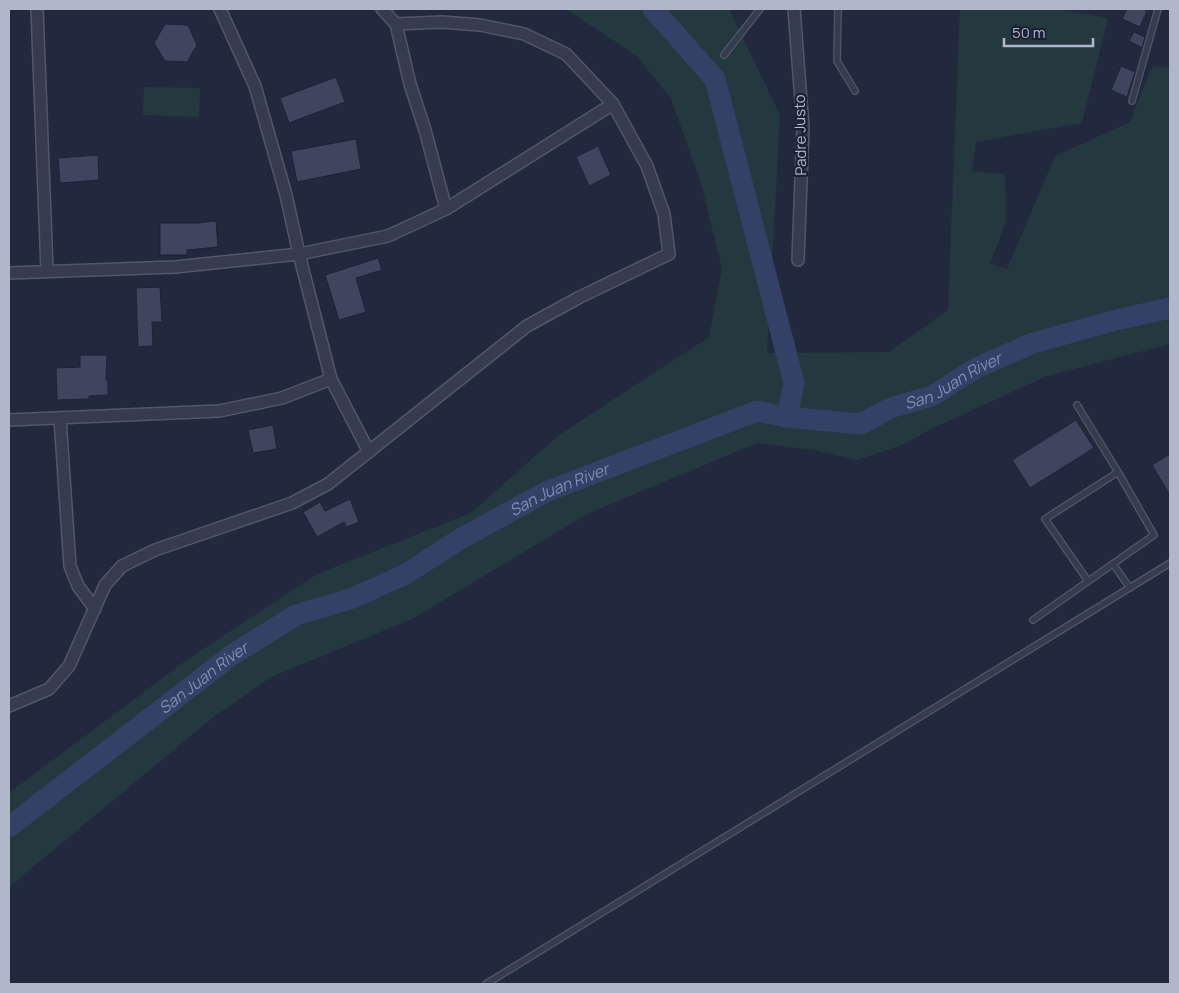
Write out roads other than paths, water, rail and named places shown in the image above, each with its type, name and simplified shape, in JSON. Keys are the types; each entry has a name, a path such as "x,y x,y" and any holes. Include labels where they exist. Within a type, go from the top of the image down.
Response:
{"street":[{"path":"37,9 47,271"},
{"path":"220,9 255,86 286,195 331,379 369,452"},
{"path":"382,9 396,24 410,84 446,209"},
{"name":"Padre Justo","path":"794,9 803,127 798,260"},
{"path":"9,706 49,689 69,666 105,585 122,566 155,550 292,503 328,484 527,326 580,297 669,254 664,214 647,166 613,104 566,54 524,34 480,26 442,22 396,24"},
{"path":"9,273 175,267 299,254 388,236 446,209 613,104"},
{"path":"9,420 219,411 282,398 331,379"},
{"path":"60,418 70,566 78,586 95,609"}],"lane":[{"path":"724,55 760,9"},
{"path":"838,9 837,61 855,91"},
{"path":"1132,101 1158,9"},
{"path":"1034,620 1154,535 1077,405"},
{"path":"1088,581 1045,519 1118,472"},
{"path":"486,984 1170,563"},
{"path":"1113,564 1130,588"}],"waterway":[{"path":"653,9 715,79 794,383 787,417"},
{"name":"San Juan River","path":"9,827 232,655 296,615 353,598 406,574 460,539 548,491 757,411 787,417 861,424 890,408 932,396 976,368 1033,343 1116,320 1170,308"}]}
